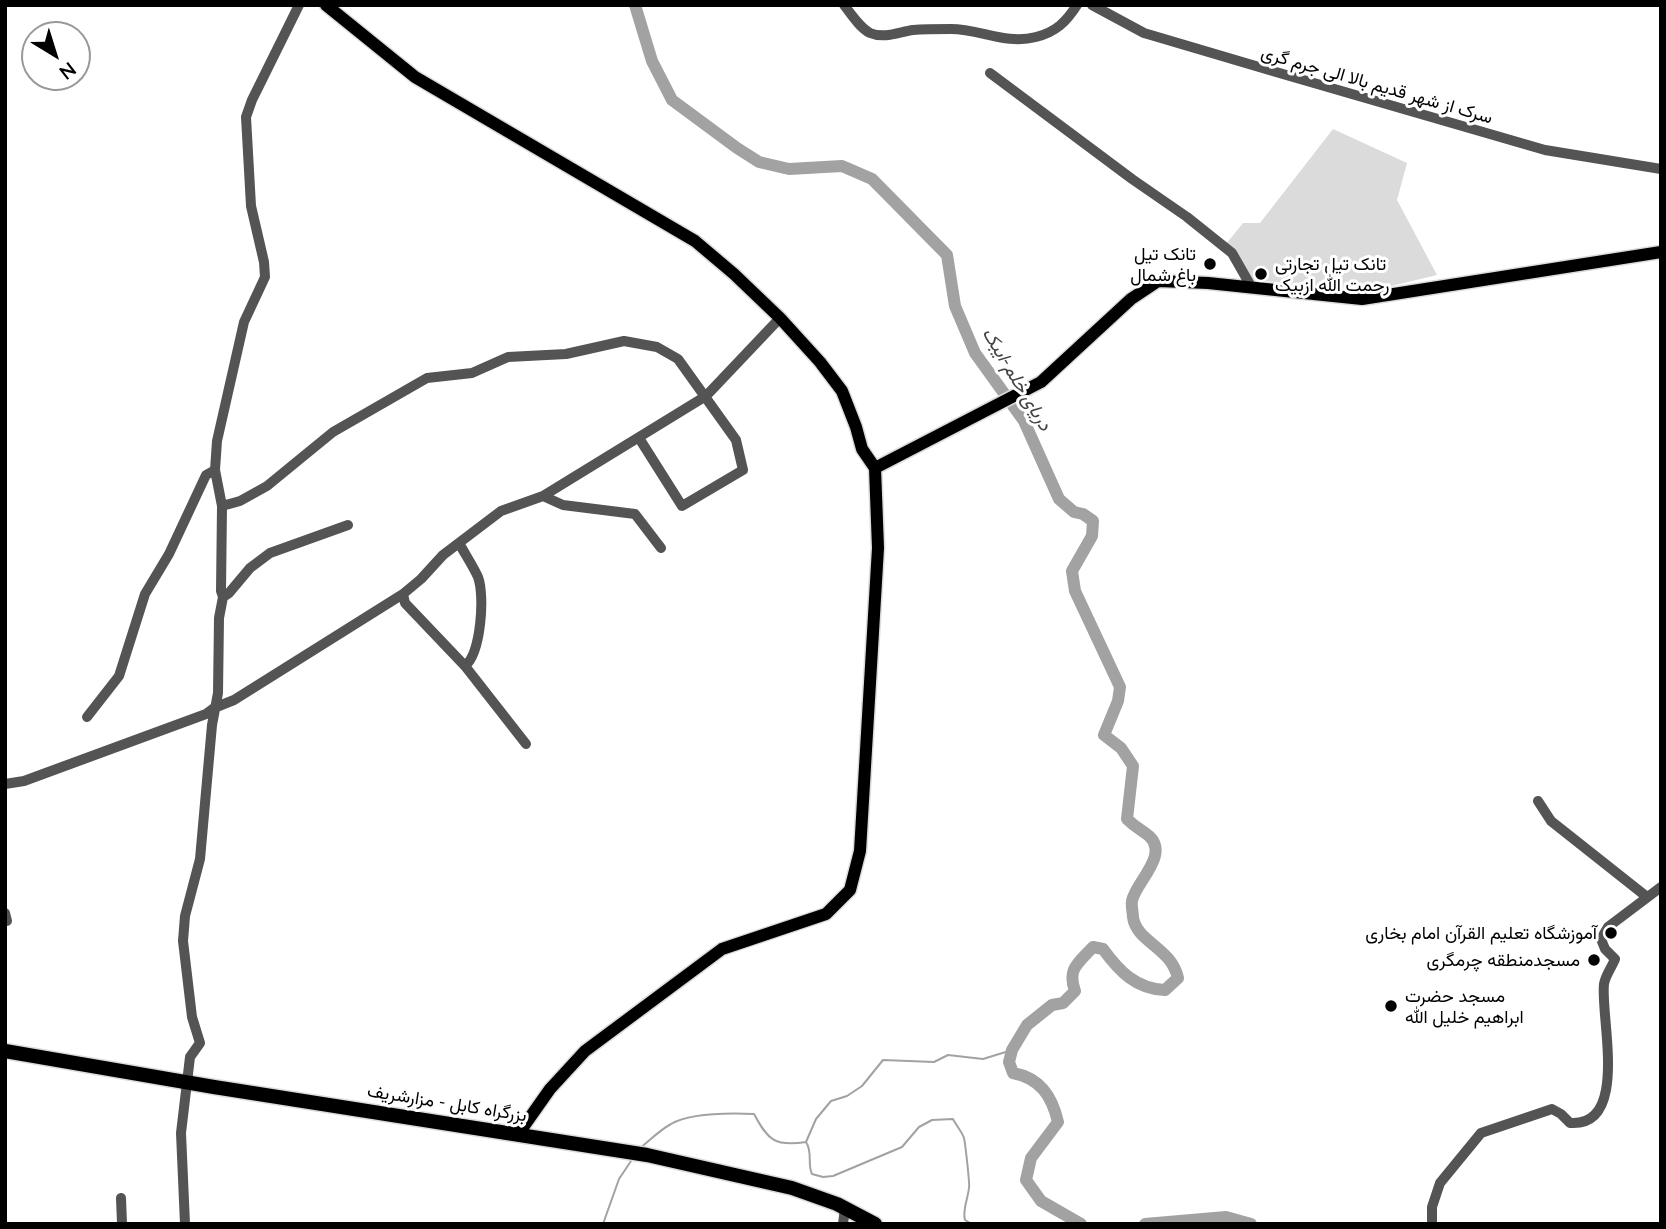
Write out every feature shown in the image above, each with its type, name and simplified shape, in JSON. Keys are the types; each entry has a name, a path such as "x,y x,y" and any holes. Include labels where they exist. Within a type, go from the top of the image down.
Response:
{"highway":[{"name":"بزرگراه کابل - مزارشریف","path":"5,1051 648,1155 792,1188 845,1208 875,1224"}],"main road":[{"path":"326,5 415,77 695,242 734,274 780,318 842,391 862,449 875,468 878,548 860,850 850,890 826,914 722,949 585,1051 550,1089 519,1133"},
{"path":"875,468 1041,382 1130,299 1158,281 1362,299 1661,253"}],"street":[{"path":"185,1224 181,1133 190,1057 200,1044 192,1017 183,941 185,916 200,859 214,708 218,693 219,618 223,597 220,591 222,506 215,470 217,441 244,322 265,277 251,206 246,117 251,100 299,5"},
{"path":"844,5 869,32 888,36 914,30 953,29 975,31 1006,39 1032,38 1054,31 1067,20 1077,5"},
{"name":"سرک از شهر قدیم بالا الی جرم گری","path":"1092,5 1144,33 1276,72 1545,150 1661,170"},
{"path":"990,73 1232,253 1252,288"},
{"path":"5,784 24,781 206,714 234,701 402,594 421,579 443,555 501,512 543,496 706,396 780,318"},
{"path":"222,506 240,501 267,486 333,432 427,377 472,373 508,357 566,354 625,341 657,347 678,359 736,440 743,470 682,506 639,438"},
{"path":"87,717 119,676 145,594 169,554 206,475 215,470"},
{"path":"543,496 563,505 635,514 661,548"},
{"path":"223,597 250,568 270,553 348,525"},
{"path":"460,543 479,579 481,610 478,639 470,661 465,666"},
{"path":"402,594 405,603 465,666 526,744"},
{"path":"1538,801 1551,821 1647,897"},
{"path":"1432,1224 1432,1207 1440,1183 1481,1133 1552,1109 1570,1123 1580,1124 1590,1118 1601,1105 1609,1066 1604,984 1615,959 1605,949 1601,939 1608,927 1661,887"},
{"path":"121,1198 122,1224"},
{"path":"843,1224 845,1208"}],"shaded area":[{"path":"1333,129 1407,163 1397,200 1437,275 1371,291 1245,279 1226,244 1243,223 1260,223"}],"waterway":[{"name":"دریای خلم-ایبک","path":"635,5 652,61 672,100 759,162 789,169 842,166 872,179 947,255 955,306 975,353 1024,421 1059,499 1074,512 1093,521 1092,536 1072,571 1075,591 1120,687 1118,701 1104,735 1121,748 1133,766 1127,819 1149,836 1156,852 1150,869 1134,894 1133,917 1140,933 1168,959 1178,978 1165,990 1145,986 1115,965 1103,949 1093,947 1075,967 1072,977 1075,991 1063,1003 1052,1005 1027,1025 1012,1050 1009,1062 1013,1073 1038,1084 1048,1096 1058,1122 1031,1158 1026,1180 1041,1201 1081,1224"},
{"path":"640,1148 679,1120 723,1114 754,1114 768,1136 774,1140 787,1143 806,1142 816,1119 831,1101 847,1096 862,1086 883,1060 934,1062 948,1055 983,1059 1012,1050"},
{"path":"806,1142 812,1174 833,1176 902,1147 919,1127 932,1120 953,1119 964,1138 969,1185 964,1216 965,1220 972,1224"},
{"path":"603,1224 619,1179 633,1158"},
{"name":"دریای خلم-ایبک","path":"1145,1224 1226,1217 1251,1224"}],"place":[{"name":"تانک تیل باغ شمال","path":"1210,264"},
{"name":"تانک تیل تجارتی رحمت الله ازبیک","path":"1261,274"},
{"name":"آموزشگاه تعلیم القرآن امام بخاری","path":"1611,933"},
{"name":"مسجدمنطقه چرمگری","path":"1594,960"},
{"name":"مسجد حضرت ابراهیم خلیل الله","path":"1391,1006"}]}
